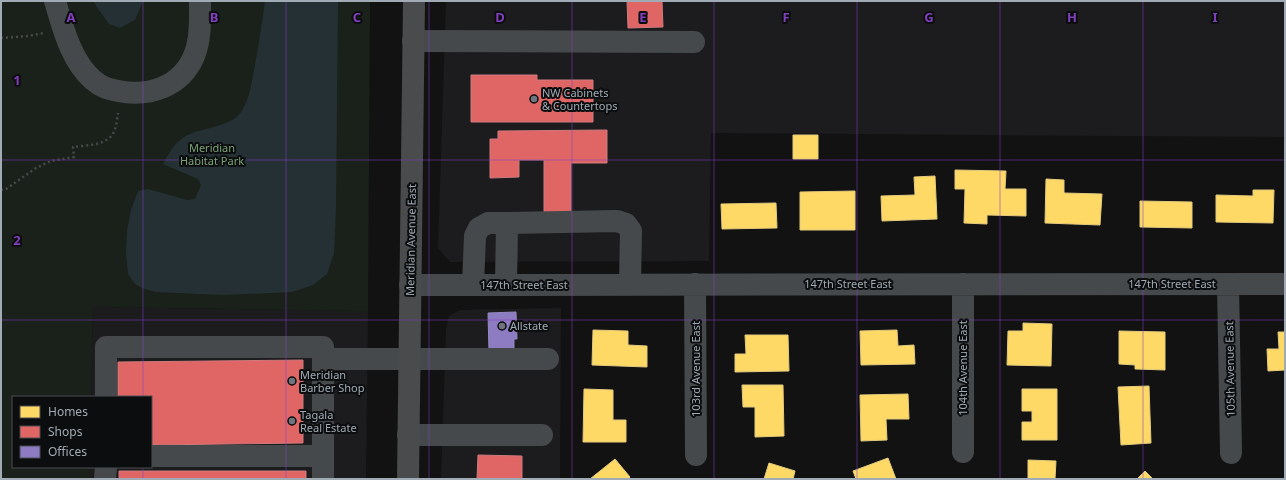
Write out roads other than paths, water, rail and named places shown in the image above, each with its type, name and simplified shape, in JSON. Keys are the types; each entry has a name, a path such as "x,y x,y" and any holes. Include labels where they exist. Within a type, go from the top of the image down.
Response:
{"main road":[{"name":"Meridian Avenue East","path":"408,479 414,1"}],"street":[{"path":"55,1 75,55 88,75 103,88 134,93 150,92 161,89 176,80 187,68 194,56 198,43 200,1"},
{"path":"413,41 694,42"},
{"path":"473,285 475,236 479,228 488,223 617,221 626,224 631,231 630,284"},
{"path":"506,285 507,223"},
{"name":"103rd Avenue East","path":"695,284 696,454"},
{"name":"104th Avenue East","path":"963,284 963,452"},
{"name":"105th Avenue East","path":"1228,284 1231,454"},
{"name":"147th Street East","path":"410,285 1285,284"},
{"path":"106,396 106,348 323,348 323,479"},
{"path":"323,359 548,359"},
{"path":"408,435 542,435"},
{"path":"152,456 323,456"},
{"path":"106,468 106,479"}],"place":[{"name":"NW Cabinets & Countertops","path":"534,99"},
{"name":"Allstate","path":"502,326"},
{"name":"Meridian Barber Shop","path":"292,381"},
{"name":"Tagala Real Estate","path":"292,421"}],"park label":[{"name":"Meridian Habitat Park","path":"212,154"}]}
